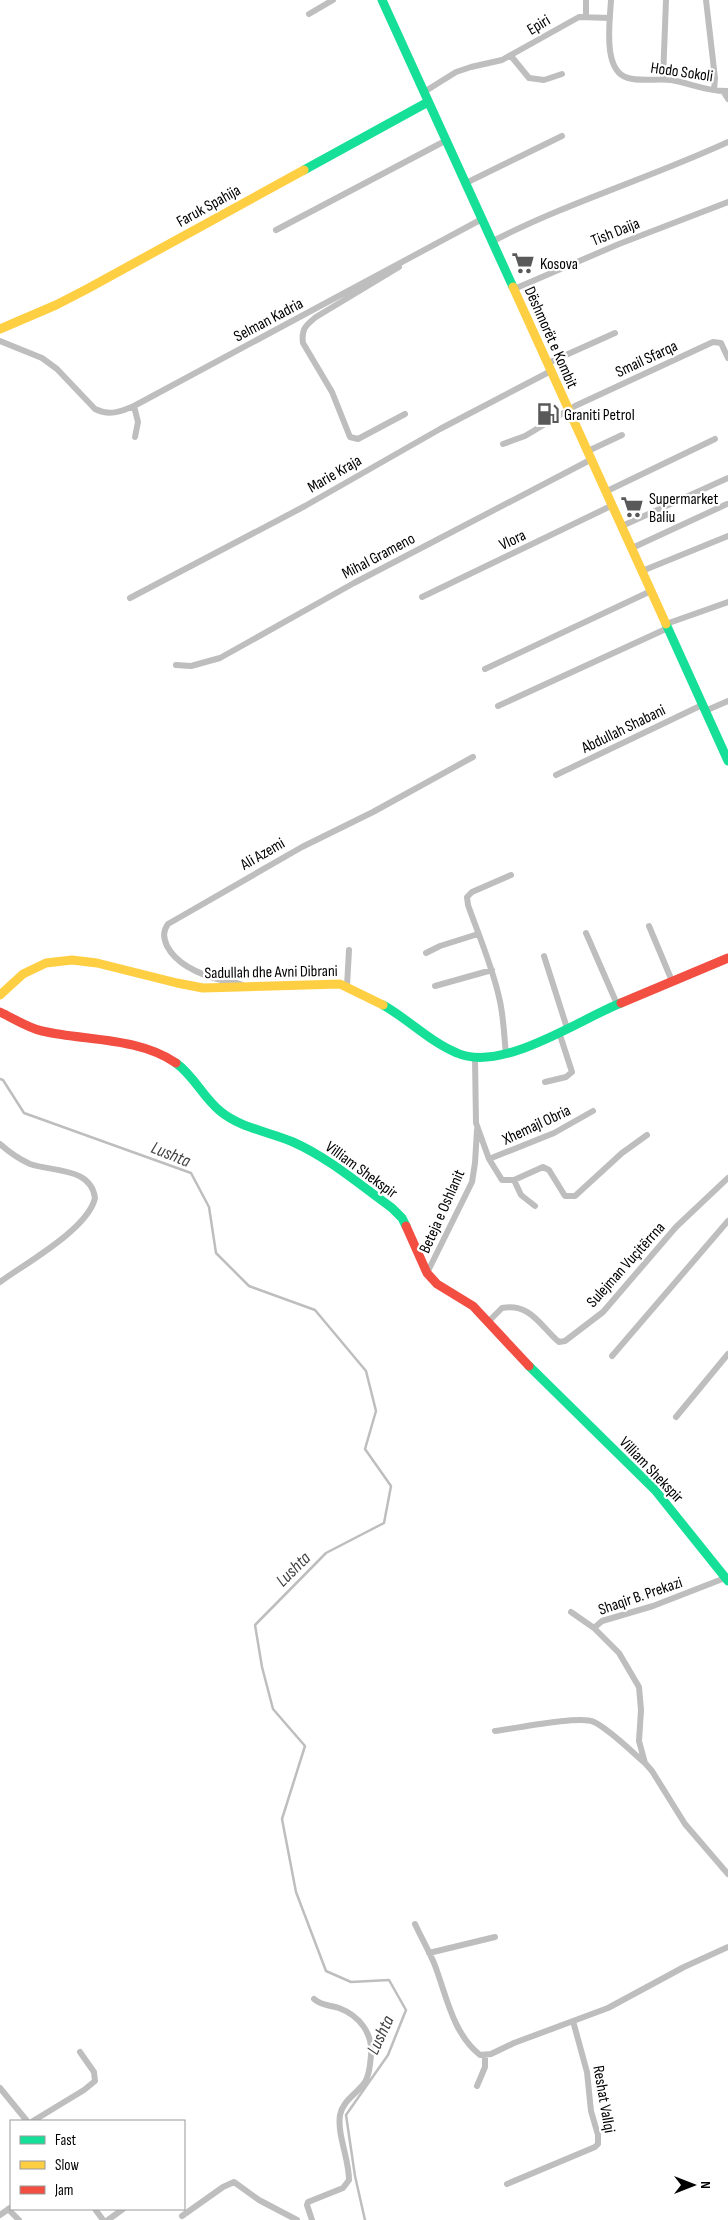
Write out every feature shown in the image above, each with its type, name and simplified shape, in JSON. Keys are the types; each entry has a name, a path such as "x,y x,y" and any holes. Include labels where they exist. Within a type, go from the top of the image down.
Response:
{"street":[{"path":"309,14 333,0"},
{"name":"Dëshmorët e Kombit","path":"382,0 728,760"},
{"path":"586,0 586,16"},
{"name":"Hodo Sokoli","path":"611,0 610,53 617,70 627,78 663,79 725,91"},
{"path":"663,79 666,0"},
{"path":"706,0 715,78 714,90"},
{"name":"Epiri","path":"424,92 456,72 511,56 569,22 586,16 610,18"},
{"path":"511,56 529,78 544,80 562,74"},
{"path":"725,91 728,99"},
{"name":"Faruk Spahija","path":"0,329 56,306 428,102"},
{"path":"466,183 562,136"},
{"path":"276,230 446,141"},
{"path":"493,241 568,205 668,168 728,142"},
{"name":"Tish Daija","path":"514,289 619,244 728,202"},
{"name":"Selman Kadria","path":"0,341 42,358 56,369 95,409 102,412 117,412 134,406 482,219"},
{"name":"Selman Kadria","path":"405,414 358,439 350,437 332,392 303,343 301,334 305,326 316,317 378,282 415,256"},
{"name":"Marie Kraja","path":"130,598 201,562 549,367 615,333"},
{"name":"Smail Sfarqa","path":"568,409 712,342 720,343 728,358"},
{"path":"134,406 138,422 135,437"},
{"name":"Dëshmorët e Kombit","path":"503,444 525,436 568,409"},
{"path":"590,455 622,435"},
{"path":"607,491 715,439"},
{"name":"Mihal Grameno","path":"176,665 191,666 220,658 590,455"},
{"path":"622,526 728,478"},
{"path":"632,548 727,504"},
{"name":"Vlora","path":"422,597 613,505"},
{"path":"642,571 728,536"},
{"path":"485,669 651,591"},
{"path":"498,706 667,626 728,602"},
{"name":"Abdullah Shabani","path":"556,775 704,708 728,701"},
{"name":"Ali Azemi","path":"244,986 239,983 205,976 178,961 171,953 164,936 164,929 168,924 302,847 373,812 473,757"},
{"path":"506,1055 503,1014 492,970 468,905 467,897 472,892 511,875"},
{"path":"649,926 672,981"},
{"path":"586,933 617,1004"},
{"path":"426,953 440,946 478,934"},
{"name":"Sadullah dhe Avni Dibrani","path":"347,986 349,950"},
{"path":"544,956 572,1072 566,1077 545,1082"},
{"name":"Sadullah dhe Avni Dibrani","path":"0,995 34,967 62,961 83,961 119,966 202,988 300,984 347,986 386,1006 446,1047 467,1058 475,1058 506,1055 617,1004 728,958"},
{"path":"435,986 492,970"},
{"name":"Villiam Shekspir","path":"0,1012 40,1031 161,1053 174,1061 196,1082 220,1111 246,1125 294,1142 318,1155 392,1208 402,1218 427,1273 437,1284 473,1306 489,1321 541,1378 655,1490 727,1579"},
{"name":"Beteja e Oshlanit","path":"475,1058 475,1116 477,1129 489,1159 502,1180 514,1180 525,1200 535,1206"},
{"name":"Xhemajl Obria","path":"489,1159 554,1133 593,1111"},
{"name":"Beteja e Oshlanit","path":"427,1273 472,1182 475,1163 475,1134 477,1129"},
{"path":"514,1180 543,1167 549,1170 565,1196 575,1196 622,1153 647,1135"},
{"path":"0,1144 31,1164 83,1178 94,1190 95,1198 90,1212 77,1226 0,1282"},
{"name":"Sulejman Vuçitërrna","path":"489,1321 502,1308 522,1309 535,1317 559,1342 565,1341 603,1312 676,1227 728,1178"},
{"path":"612,1356 728,1221"},
{"path":"676,1417 728,1354"},
{"name":"Shaqir B. Prekazi","path":"645,1763 639,1741 641,1710 639,1687 619,1652 594,1628 602,1621 653,1606 727,1579"},
{"path":"571,1612 594,1628"},
{"name":"Shaqir B. Prekazi","path":"495,1731 565,1722 590,1721 600,1727 645,1763 652,1771 685,1824 728,1874"},
{"path":"415,1924 429,1953 452,2016 473,2050 480,2056 624,2001 684,1967 728,1947"},
{"path":"429,1953 495,1936"},
{"path":"312,2220 307,2205 308,2202 343,2188 349,2180 347,2154 340,2128 340,2115 345,2102 366,2081 369,2073 372,2048 366,2030 351,2014 341,2008 319,2003 314,1999"},
{"name":"Reshat Vallqi","path":"507,2184 595,2148 598,2144 598,2135 591,2111 587,2072 573,2020"},
{"path":"35,2120 84,2090 95,2080 94,2072 80,2052"},
{"path":"477,2086 485,2067 485,2055"},
{"path":"0,2088 26,2120"},
{"path":"182,2216 223,2187 234,2182 259,2200 297,2220"},
{"path":"0,2215 10,2208"},
{"path":"108,2220 122,2210"}],"waterway":[{"name":"Lushta","path":"0,1079 3,1080 24,1113 191,1173 209,1207 216,1253 249,1286 315,1310 366,1371 376,1411 365,1449 391,1486 384,1523 326,1553 255,1625 262,1667 273,1709 305,1746 282,1819 296,1892 326,1971 351,1982 389,1980 406,2010 388,2055 346,2115 355,2176 365,2220"}],"traffic: fast":[{"path":"382,0 513,287"},
{"path":"304,170 428,102"},
{"path":"666,624 728,761"},
{"path":"383,1005 447,1048 457,1053 475,1057 496,1056 540,1042 621,1003"},
{"path":"176,1063 188,1074 208,1099 228,1117 246,1126 284,1138 306,1148 344,1172 392,1208 402,1218 406,1226"},
{"path":"529,1366 655,1490 728,1581"}],"traffic: slow":[{"path":"0,329 56,305 87,289 304,170"},
{"path":"513,287 666,624"},
{"path":"0,995 23,974 46,963 72,960 97,963 203,988 340,984 383,1005"}],"traffic: jam":[{"path":"621,1003 728,958"},
{"path":"0,1012 37,1030 145,1048 176,1063"},
{"path":"406,1226 427,1273 437,1284 473,1306 529,1366"}],"place":[{"name":"Kosova","path":"523,263"},
{"name":"Graniti Petrol","path":"548,414"},
{"name":"Supermarket Baliu","path":"632,507"}]}
